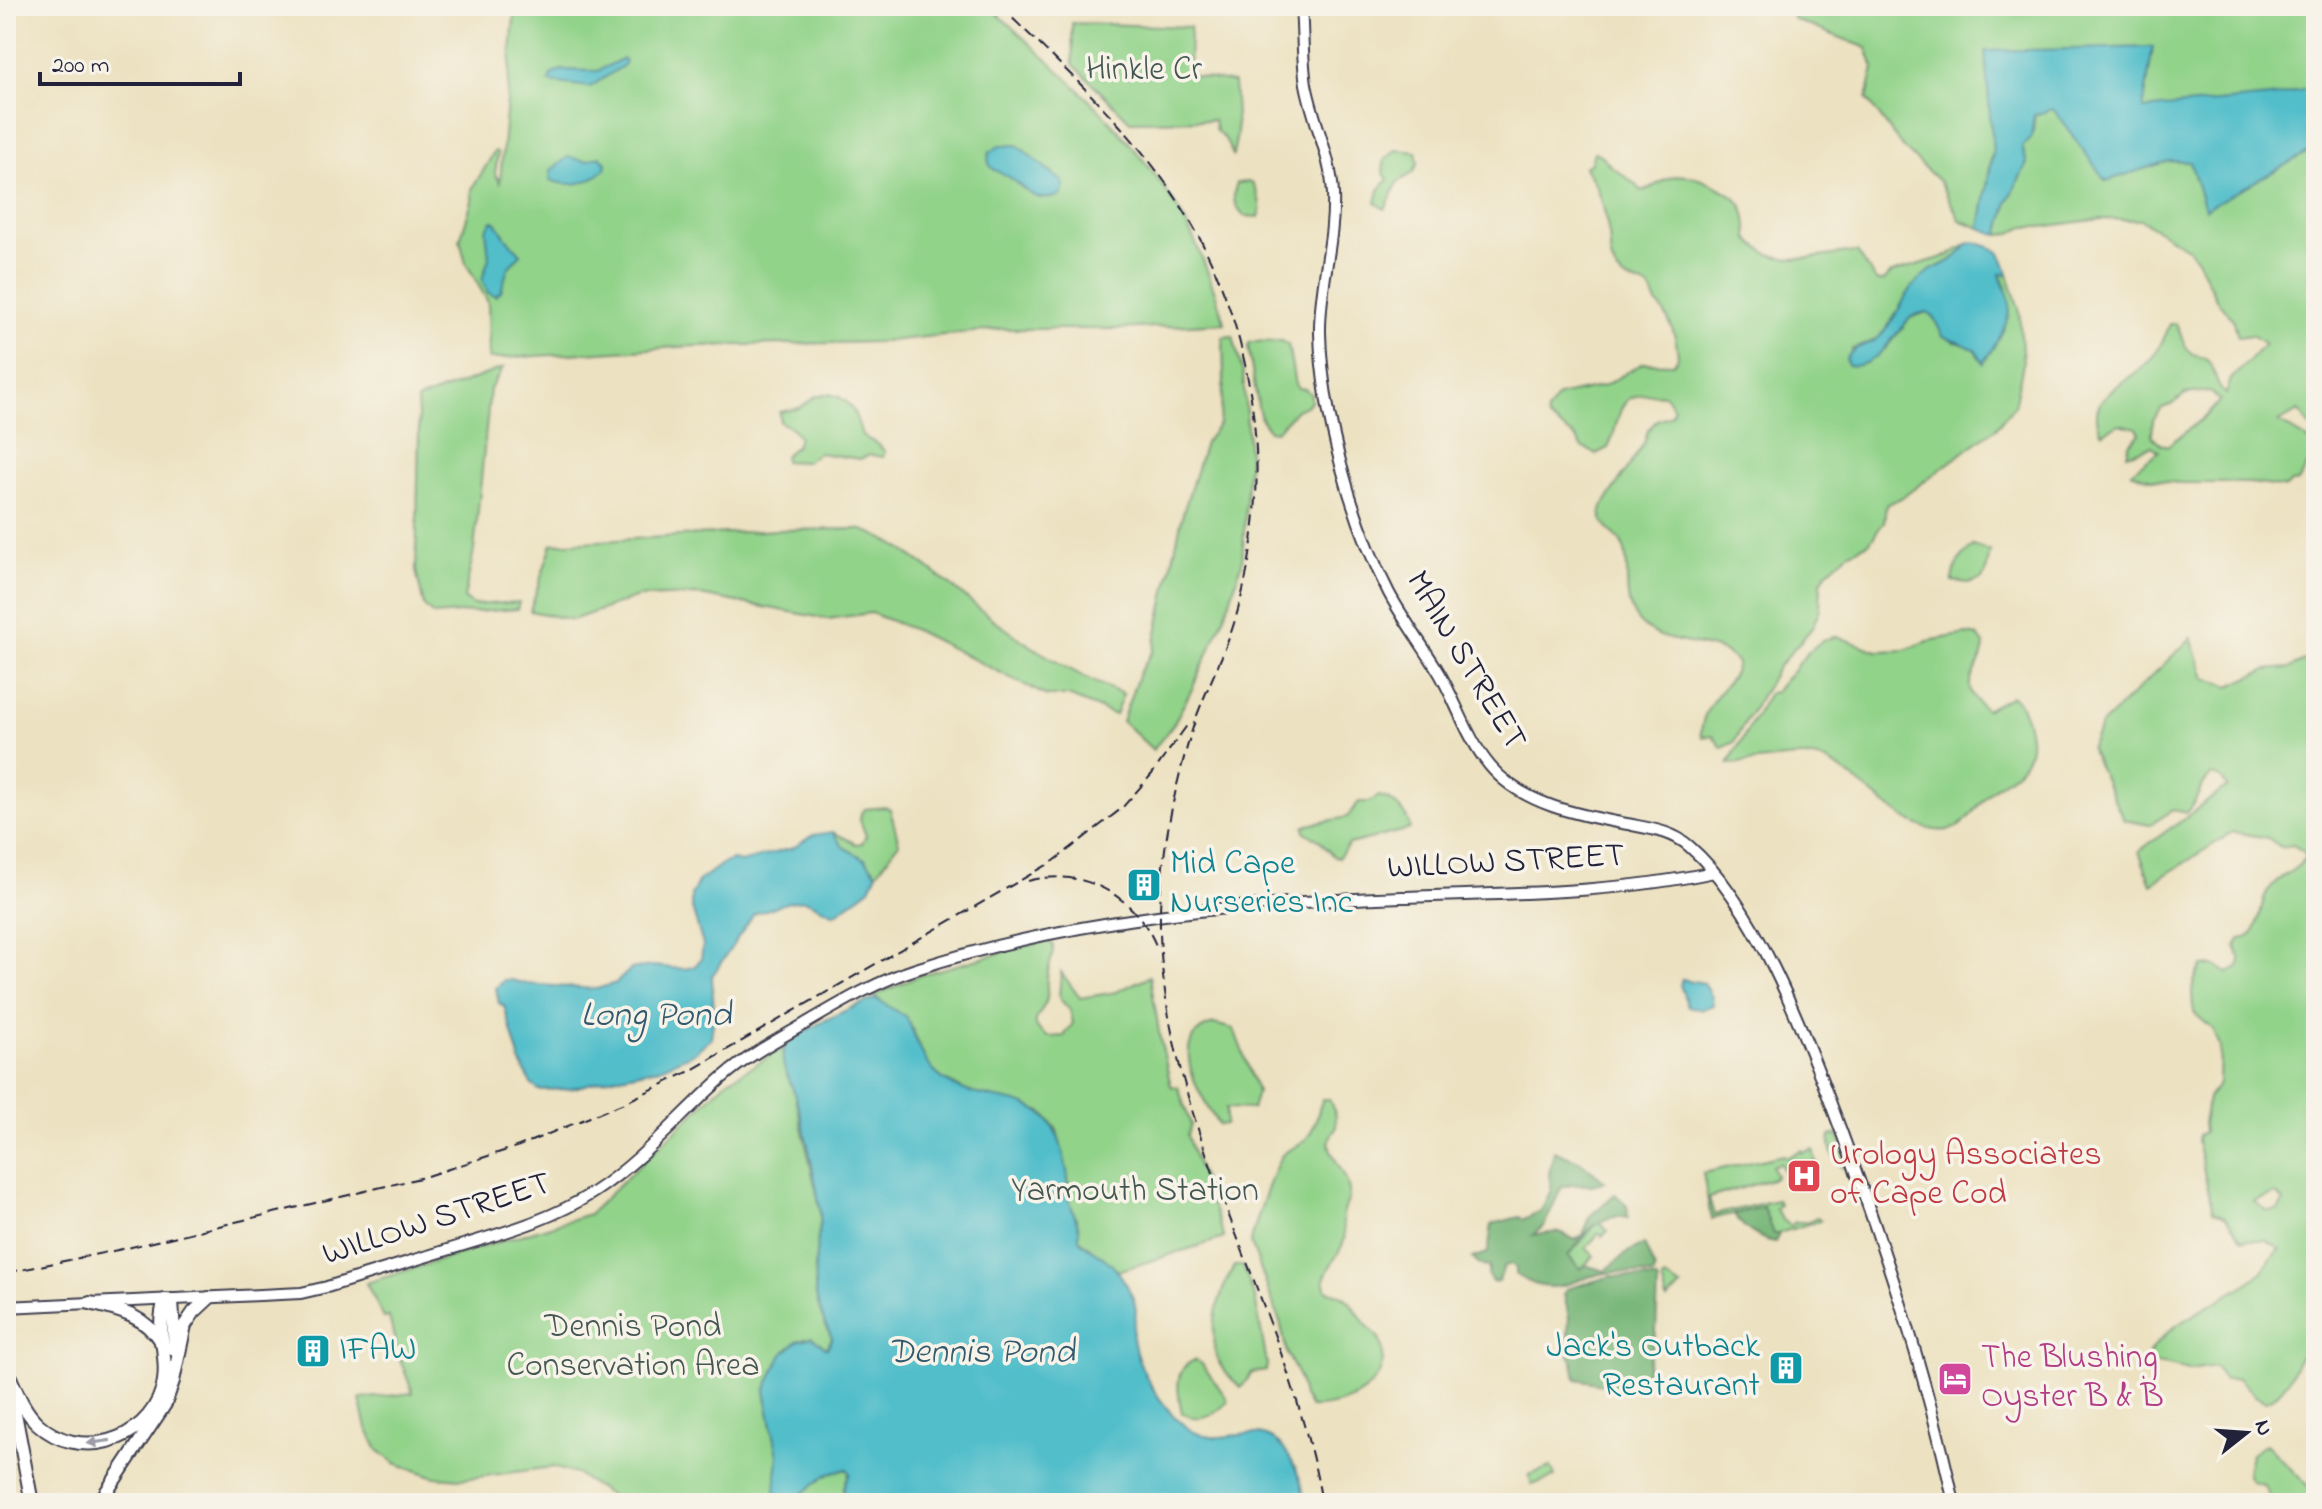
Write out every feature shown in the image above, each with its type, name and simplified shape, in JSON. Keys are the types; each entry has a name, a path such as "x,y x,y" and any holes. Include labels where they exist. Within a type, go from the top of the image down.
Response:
{"highway":[{"path":"99,1503 162,1411 175,1373 185,1325 209,1298"},
{"path":"169,1300 175,1373"},
{"path":"7,1368 26,1411 48,1432 70,1441 102,1443 130,1432 153,1410 161,1394 165,1379 160,1318 169,1300"},
{"path":"90,1303 140,1319 162,1344"},
{"path":"7,1368 32,1503"}],"main road":[{"name":"MAIN STREET","path":"1301,6 1306,82 1333,192 1332,231 1320,323 1325,381 1348,485 1388,590 1439,673 1485,759 1499,775 1527,794 1565,810 1675,836 1714,872 1739,905 1803,1033 1834,1113 1916,1350 1954,1503"},
{"name":"WILLOW STREET","path":"6,1307 283,1295 327,1287 507,1232 552,1215 587,1197 621,1173 722,1078 751,1056 875,985 903,973 1047,933 1241,907 1367,898 1595,889 1662,882 1714,872"}],"green space":[{"path":"515,6 989,6 1098,108 1147,165 1188,227 1225,323 1118,329 1000,329 879,342 695,346 489,359 488,302 466,263 460,240 472,201 472,189 495,151 498,153 495,174 500,182"},
{"path":"1814,6 1825,12 1833,6 2316,6 2316,90 2288,96 2248,128 2106,107 2020,105 1992,155 1980,228 1960,220 1940,182 1903,148 1867,99 1874,68 1867,48 1795,20 1787,9"},
{"name":"Hinkle Cr","path":"1072,23 1190,27 1189,75 1234,83 1237,134 1233,155 1225,139 1216,131 1214,120 1130,121 1073,64"},
{"path":"2045,89 2146,160 2215,163 2316,115 2316,427 2310,427 2298,411 2279,422 2316,445 2316,452 2298,482 2286,488 2248,483 2160,481 2131,472 2159,451 2152,446 2127,454 2129,444 2140,434 2137,428 2119,424 2102,433 2097,421 2101,402 2148,362 2170,324 2176,324 2188,349 2208,361 2219,387 2226,394 2231,379 2265,344 2252,335 2238,337 2234,321 2216,299 2189,249 2141,220 2100,219 2022,227 2010,234 1999,235 2008,202 2027,163 2022,147 2033,131 2035,112","holes":["2209,391 2220,401 2167,446 2152,436 2153,420 2162,408 2185,394"]},
{"path":"1396,150 1416,152 1418,163 1413,173 1398,182 1385,209 1376,203 1379,190 1388,180 1383,171 1385,159"},
{"path":"1594,152 1642,191 1676,176 1709,183 1739,202 1745,214 1748,238 1759,248 1772,255 1799,259 1857,252 1877,282 1884,281 1891,273 1950,255 1967,244 1953,259 1919,279 1881,335 1852,349 1869,361 1886,348 1910,318 1927,312 1954,342 1969,345 1978,356 2006,288 2000,273 2008,274 2019,309 2023,364 2014,406 1996,428 1903,497 1886,505 1884,522 1869,543 1848,553 1826,573 1821,582 1820,608 1812,628 1778,667 1733,743 1722,748 1713,736 1703,737 1703,721 1737,663 1715,649 1671,639 1644,627 1630,607 1624,548 1605,526 1602,516 1602,508 1644,443 1648,430 1657,420 1671,415 1674,408 1665,395 1648,394 1628,400 1619,414 1608,448 1596,454 1582,447 1576,438 1548,418 1547,412 1558,396 1604,386 1643,363 1673,364 1678,358 1671,324 1652,291 1627,280 1613,266 1601,199 1584,167 1591,163"},
{"path":"1237,183 1253,184 1258,196 1259,217 1244,216 1234,201"},
{"path":"1233,336 1243,374 1249,456 1242,563 1226,613 1192,689 1174,723 1153,750 1122,721 1139,673 1153,651 1183,513 1205,443 1219,424 1224,381 1223,337"},
{"path":"1281,341 1288,345 1295,384 1311,394 1311,401 1296,410 1276,431 1269,430 1261,419 1248,346 1250,342"},
{"path":"503,368 490,389 474,550 464,598 473,605 519,602 517,609 433,615 424,606 416,571 417,400"},
{"path":"825,394 847,402 855,414 862,436 879,445 885,452 883,457 870,455 860,459 819,453 805,462 784,461 784,456 796,446 799,437 792,428 780,422 780,412 799,408 816,396"},
{"path":"858,529 895,545 1047,656 1123,694 1115,715 1068,696 1047,696 917,631 871,613 828,619 700,595 638,597 572,620 530,611 552,544 777,530"},
{"path":"1973,546 1990,551 1986,573 1981,580 1970,583 1952,581 1959,562"},
{"path":"1966,634 1978,636 1984,644 1970,684 1971,692 1986,710 2012,696 2025,714 2030,746 2021,766 1957,827 1936,830 1919,825 1902,816 1835,766 1820,759 1789,758 1728,764 1769,693 1775,692 1808,652 1822,641 1836,636 1877,651 1905,650 1928,641"},
{"path":"2191,638 2205,678 2230,686 2266,670 2290,668 2316,655 2316,1336 2281,1389 2265,1401 2255,1396 2238,1378 2223,1380 2215,1366 2189,1370 2150,1364 2147,1357 2167,1333 2256,1277 2280,1249 2266,1240 2242,1240 2225,1216 2213,1211 2197,1141 2198,1135 2204,1132 2208,1098 2219,1084 2220,1047 2213,1029 2194,1013 2192,994 2196,977 2203,966 2214,965 2228,973 2240,966 2236,946 2240,939 2247,938 2255,929 2269,890 2306,856 2293,845 2281,847 2268,838 2233,832 2151,884 2139,851 2227,787 2221,778 2212,775 2185,813 2173,810 2150,825 2124,820 2090,749 2101,725","holes":["2276,1194 2284,1201 2278,1210 2268,1211 2253,1201"]},
{"path":"1379,796 1400,808 1410,829 1349,844 1339,857 1334,857 1319,840 1305,832 1304,827 1308,825 1347,817 1359,802 1369,802"},
{"path":"865,809 890,809 899,843 877,873 865,859 843,847 833,832 856,844 862,843 866,836 860,820 861,813"},
{"name":"Yarmouth Station","path":"1048,940 1053,949 1047,978 1047,998 1036,1022 1040,1031 1048,1037 1064,1036 1073,1023 1070,1010 1059,998 1061,972 1080,998 1116,992 1150,976 1171,1086 1178,1087 1191,1125 1187,1136 1224,1238 1118,1271 1079,1239 1079,1228 1066,1191 1069,1183 1057,1130 1044,1113 1021,1104 974,1095 943,1079 928,1067 912,1028 874,996 920,975"},
{"path":"1214,1024 1234,1029 1257,1092 1252,1109 1226,1108 1226,1124 1219,1125 1196,1085 1189,1055 1191,1042 1199,1031"},
{"name":"Dennis Pond Conservation Area","path":"784,1048 783,1061 794,1091 820,1208 815,1283 821,1315 832,1338 827,1348 805,1338 790,1347 781,1356 765,1391 778,1455 776,1476 783,1497 797,1498 828,1475 850,1470 843,1491 847,1503 622,1503 576,1474 553,1467 462,1479 435,1477 395,1463 378,1450 367,1428 360,1399 413,1393 398,1354 389,1317 384,1318 366,1283 589,1214 727,1081"},
{"path":"1323,1099 1329,1099 1336,1116 1336,1129 1329,1143 1347,1182 1349,1194 1343,1215 1344,1240 1324,1280 1327,1291 1349,1302 1377,1336 1383,1356 1381,1370 1364,1391 1338,1404 1310,1407 1303,1397 1299,1377 1287,1354 1281,1325 1251,1243 1280,1159 1309,1135"},
{"path":"1838,1134 1850,1167 1844,1169 1830,1145 1830,1136"},
{"path":"1813,1149 1816,1162 1785,1174 1780,1163 1772,1166 1776,1176 1771,1179 1709,1198 1714,1215 1777,1200 1780,1205 1775,1208 1791,1226 1795,1222 1807,1222 1817,1217 1821,1220 1773,1235 1763,1207 1711,1219 1703,1173 1783,1155 1786,1158 1801,1150 1802,1153"},
{"path":"1554,1151 1581,1162 1604,1181 1561,1188 1544,1226 1533,1235 1560,1232 1575,1240 1583,1235 1591,1215 1615,1194 1627,1205 1628,1218 1609,1218 1600,1222 1586,1233 1568,1256 1580,1269 1585,1265 1605,1271 1628,1252 1644,1244 1655,1270 1654,1275 1615,1272 1556,1287 1531,1283 1516,1275 1516,1267 1512,1264 1504,1266 1499,1281 1492,1282 1488,1276 1489,1267 1472,1258 1488,1253 1492,1224 1519,1217 1524,1219 1541,1211 1551,1190 1549,1174"},
{"path":"1763,1207 1773,1234 1779,1234 1775,1242 1752,1232 1734,1214"},
{"path":"1598,1222 1608,1231 1602,1237 1598,1234 1586,1248 1594,1256 1581,1269 1568,1256"},
{"path":"1234,1266 1243,1266 1255,1298 1267,1363 1266,1371 1252,1373 1241,1388 1219,1362 1213,1335 1220,1299"},
{"path":"1612,1276 1656,1279 1658,1283 1656,1332 1641,1392 1576,1379 1573,1362 1567,1352 1569,1318 1564,1293 1566,1289"},
{"path":"1665,1278 1681,1287 1667,1300 1662,1280"},
{"path":"1195,1360 1202,1364 1228,1400 1213,1413 1201,1417 1182,1413 1178,1390 1183,1369"},
{"path":"2266,1444 2310,1488 2316,1496 2316,1503 2265,1503 2269,1494 2263,1484 2251,1481 2247,1473 2251,1454"},
{"path":"1551,1467 1555,1477 1532,1485 1529,1475"}],"water":[{"path":"2153,47 2143,109 2316,90 2316,148 2205,209 2190,162 2169,161 2106,181 2053,109 2034,115 2031,139 2022,147 2027,163 2008,202 1999,235 1980,228 1993,153 1985,51"},
{"path":"622,59 624,65 590,87 549,82 551,75 561,70 598,71"},
{"path":"1017,145 1063,182 1061,195 1045,198 1032,195 991,167 989,153 999,146"},
{"path":"600,156 606,163 605,169 593,178 572,184 550,180 551,170 568,157 586,161"},
{"path":"492,221 521,254 508,268 501,291 496,296 488,293 482,280 489,258 486,230"},
{"path":"1974,242 1998,251 2008,274 2000,273 2009,298 2008,315 2002,332 1983,363 1975,349 1943,336 1932,315 1927,312 1909,319 1883,350 1867,363 1848,365 1846,359 1850,354 1881,335 1919,279"},
{"name":"Long Pond","path":"833,832 843,847 865,859 877,873 870,888 835,914 805,900 754,914 712,976 714,1015 711,1038 694,1053 660,1068 570,1089 539,1090 531,1084 520,1061 504,1006 499,1003 496,988 504,980 596,989 616,983 631,969 652,966 685,969 695,966 701,959 703,945 691,895 699,881 732,860 741,862 793,848 813,835"},
{"path":"1682,979 1704,983 1713,1005 1703,1009 1688,1007 1680,985"},
{"name":"Dennis Pond","path":"875,999 906,1016 925,1059 943,1079 978,1094 1029,1106 1043,1115 1054,1128 1062,1149 1068,1176 1066,1191 1079,1228 1079,1239 1113,1266 1124,1280 1136,1309 1133,1332 1135,1350 1159,1398 1185,1426 1203,1436 1256,1434 1276,1442 1297,1471 1305,1503 847,1503 844,1491 850,1474 847,1469 826,1475 797,1498 783,1497 775,1491 778,1455 765,1391 781,1356 797,1341 812,1337 827,1348 832,1338 821,1315 815,1283 820,1208 802,1120 784,1066 784,1050 810,1029"}],"railway":[{"path":"1000,6 1105,110 1162,178 1193,227 1219,279 1237,334 1250,390 1256,448 1256,506 1249,564 1231,633 1196,718 1172,809 1160,903 1162,966 1173,1036 1190,1104 1286,1368 1307,1435 1322,1503"},
{"path":"6,1273 127,1248 424,1177 519,1146 624,1103 690,1071 1054,861 1121,809 1152,774 1188,724"},
{"path":"1028,881 1048,877 1068,878 1105,889 1136,913 1157,948"}],"place":[{"name":"Mid Cape Nurseries Inc","path":"1144,885"},
{"name":"Urology Associates of Cape Cod","path":"1804,1176"},
{"name":"IFAW","path":"313,1351"},
{"name":"Jack's Outback Restaurant","path":"1786,1368"},
{"name":"The Blushing Oyster B & B","path":"1955,1379"}]}
